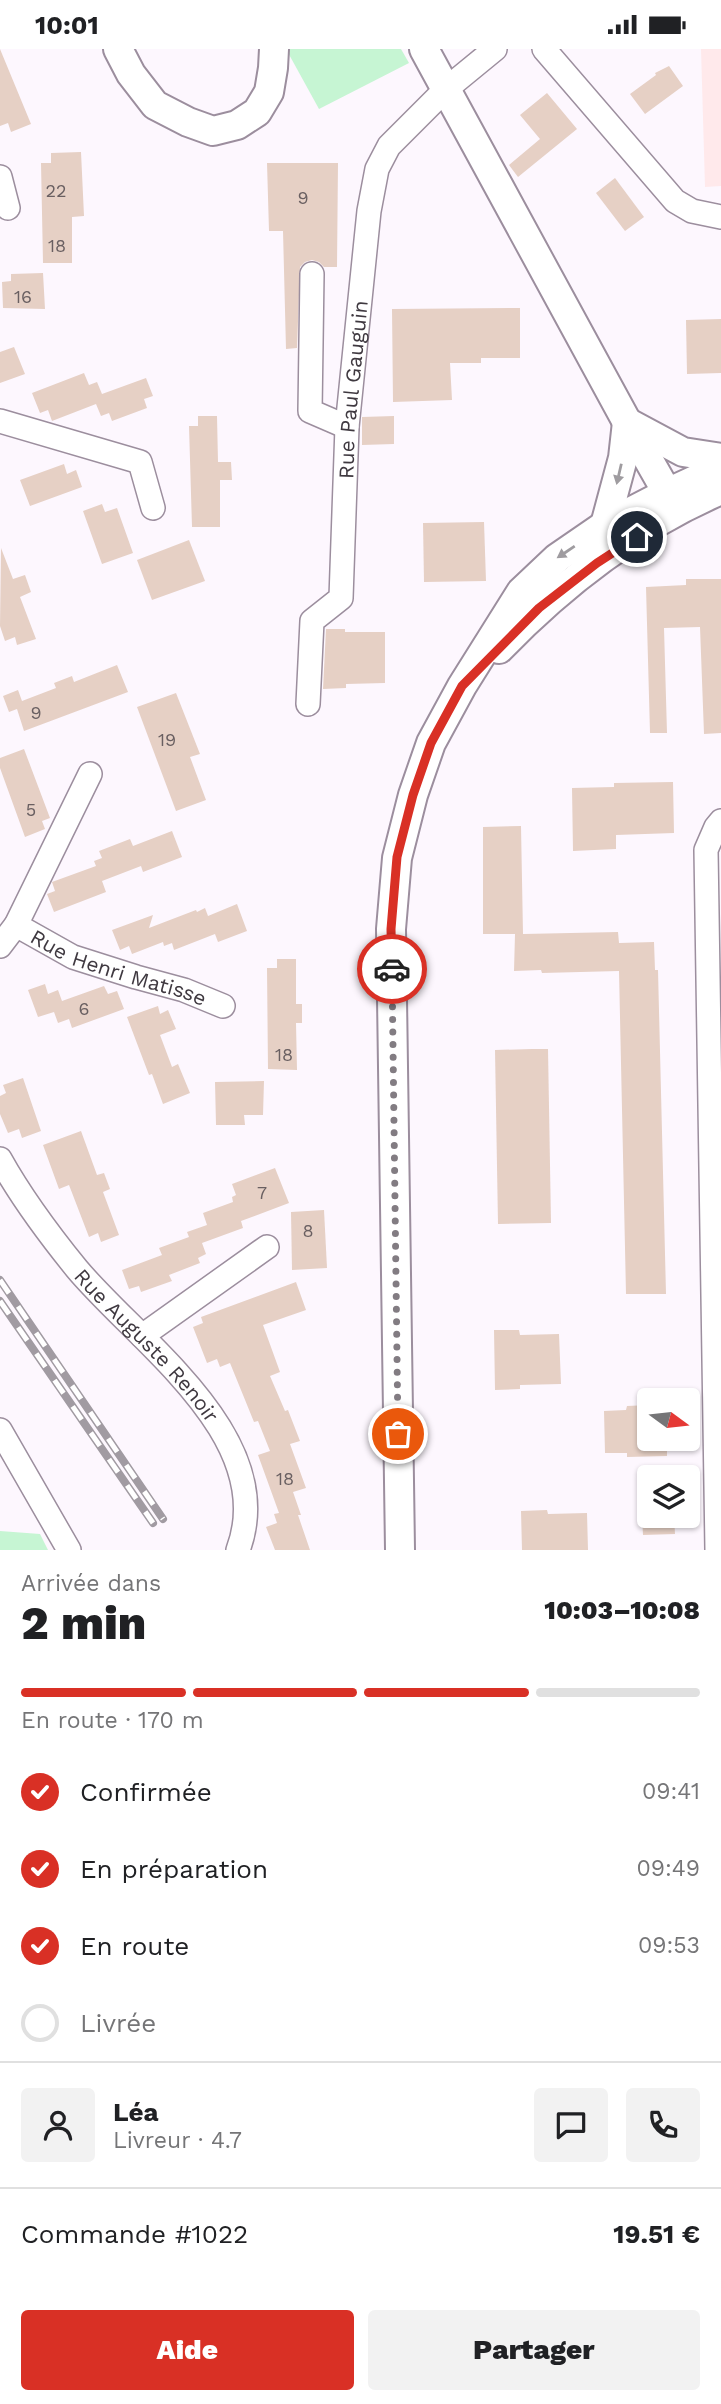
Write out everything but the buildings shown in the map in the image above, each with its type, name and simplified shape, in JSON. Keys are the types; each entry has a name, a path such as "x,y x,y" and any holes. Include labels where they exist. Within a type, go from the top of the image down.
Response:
{"street":[{"path":"118,49 131,73 155,105 188,123 213,131 237,125 257,112 269,92 274,49"},
{"path":"424,49 626,422 672,501"},
{"name":"Rue Paul Gauguin","path":"308,704 312,621 341,598 347,427 369,211 377,169 389,146 445,90 495,49"},
{"path":"544,49 675,201 692,211 721,217"},
{"path":"0,177 8,208"},
{"path":"312,274 310,411 347,427"},
{"path":"0,421 140,462 153,508"},
{"path":"626,422 684,452 721,458"},
{"path":"605,525 623,458 626,422"},
{"path":"462,686 539,608 672,501 721,468"},
{"path":"400,1550 391,929 397,857 413,795 431,743 462,686 521,591 556,558 605,525 672,501 721,490"},
{"name":"Rue Henri Matisse","path":"0,946 16,925 90,774"},
{"path":"718,1550 706,851 721,821"},
{"name":"Rue Henri Matisse","path":"16,925 73,957 184,990 223,1006"},
{"name":"Rue Auguste Renoir","path":"0,1159 77,1269 199,1395 226,1437 241,1478 247,1508 243,1537 238,1550"},
{"path":"142,1336 267,1247"},
{"path":"0,1430 69,1550"}],"shaded area":[{"path":"701,49 721,49 721,186 705,187"}],"green space":[{"path":"286,49 401,49 409,63 319,109"},
{"path":"0,1531 40,1534 48,1550 0,1550"}],"railway":[{"path":"0,1280 163,1519"},
{"path":"0,1301 153,1523"}],"way so far":[{"path":"392,969 398,1434"}],"route":[{"path":"392,969 391,929 397,857 413,795 431,743 462,686 539,608 597,563 637,537"}]}
